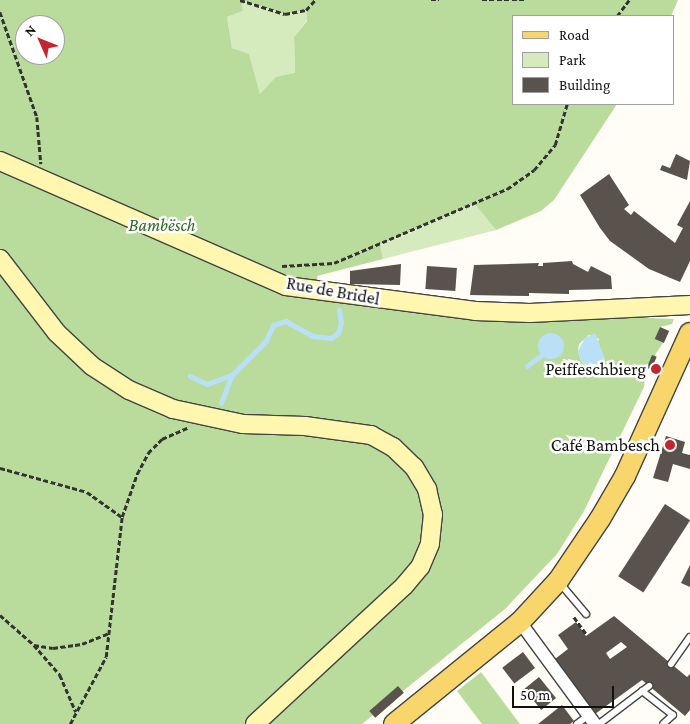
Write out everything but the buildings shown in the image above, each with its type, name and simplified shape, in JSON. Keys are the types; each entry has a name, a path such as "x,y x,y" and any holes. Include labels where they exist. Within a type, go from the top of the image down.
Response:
{"main road":[{"name":"Rue de Bridel","path":"0,162 286,286 348,296 475,311 530,313 690,306"},
{"path":"0,259 57,333 92,366 129,390 173,409 198,416 243,424 305,426 371,435 393,447 414,467 427,489 433,514 430,544 420,567 404,586 254,724"},
{"path":"394,724 520,622 558,581 596,527 625,476 690,333"}],"street":[{"path":"520,622 592,720"}],"lane":[{"path":"558,581 586,614"},
{"path":"672,664 690,637"},
{"path":"599,724 649,686"},
{"path":"642,691 672,716 664,724"},
{"path":"577,724 592,720"}],"path":[{"path":"240,0 285,14 306,10 315,0"},
{"path":"430,0 439,0"},
{"path":"482,0 527,0"},
{"path":"618,15 629,0"},
{"path":"0,12 37,117 43,151 40,178"},
{"path":"273,266 334,263 507,189 534,170 554,145 567,105"},
{"path":"70,724 106,657 122,516 148,454 162,440 187,430 198,416"},
{"path":"0,468 87,492 122,516"},
{"path":"0,615 34,645 60,675 76,713"},
{"path":"34,645 53,648 82,644 109,633"}],"green space":[{"name":"Bambësch","path":"0,0 241,0 678,0 671,15 512,15 512,105 616,105 554,200 541,211 496,230 475,204 380,245 383,259 317,276 319,292 475,311 674,319 672,324 660,327 655,339 663,343 646,368 644,387 584,511 557,554 505,609 362,724 0,724","holes":["241,0 285,14 306,10 307,21 294,37 295,73 276,77 260,94 249,54 232,48 227,17 243,11","589,335 599,339 587,367 581,361 578,351 579,344"]},
{"path":"240,0 285,14 306,10 307,20 294,37 295,74 260,94 249,55 232,48 227,17 243,11"},
{"path":"476,204 496,230 383,259 380,246"},
{"path":"481,672 520,724 482,724 457,691"}],"water":[{"path":"551,333 560,337 564,346 560,355 551,359 542,355 538,346 542,337"},
{"path":"595,333 605,359 600,366 593,369 581,361 578,351 585,338"}],"waterway":[{"path":"190,376 207,384 232,375 266,341 273,325 286,321 313,336 331,338 338,333 341,323 339,310"},
{"path":"527,366 543,354"},
{"path":"221,403 232,375"}],"place":[{"name":"Peiffeschbierg","path":"656,369"},
{"name":"Café Bambesch","path":"670,445"}]}
